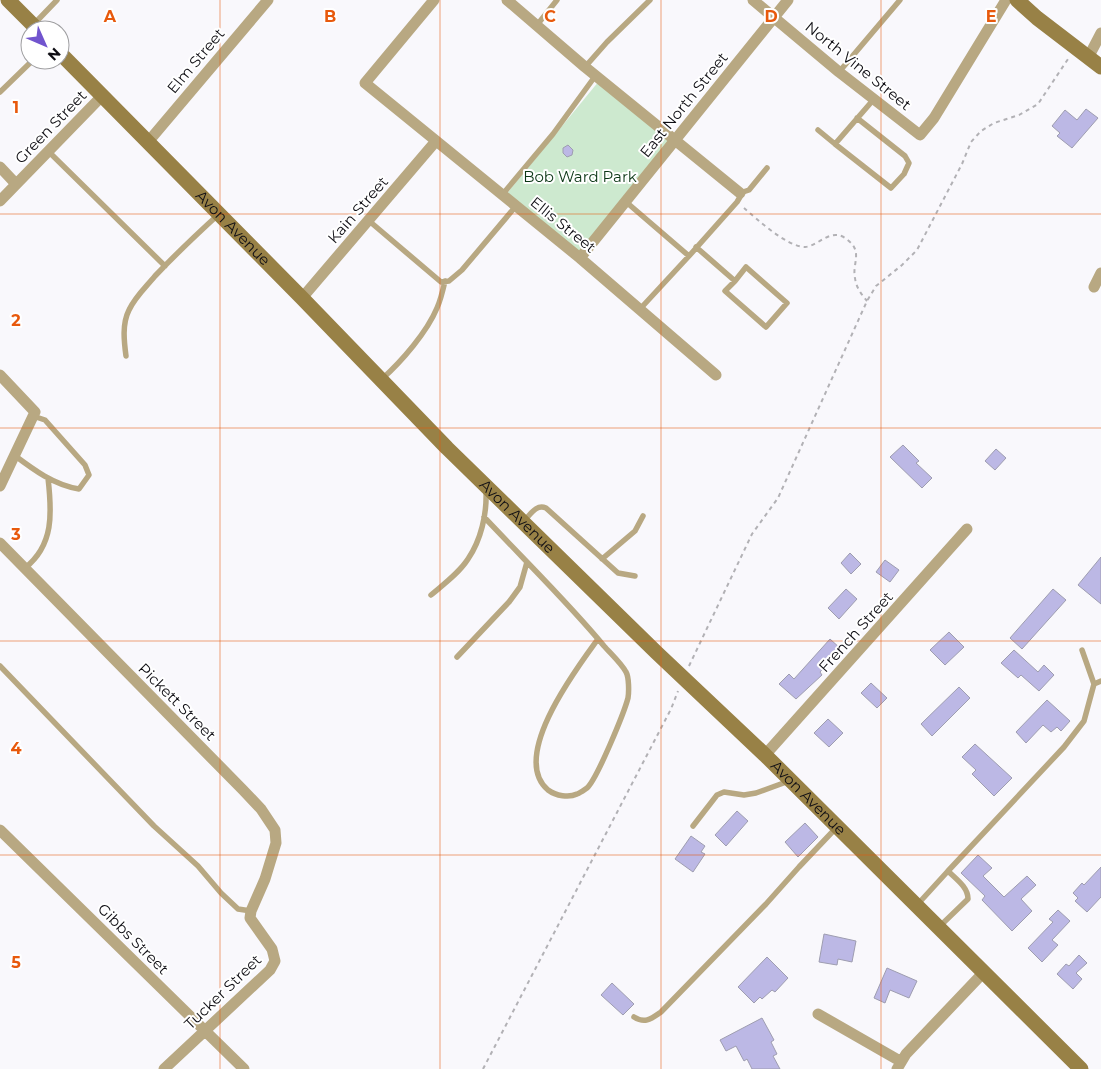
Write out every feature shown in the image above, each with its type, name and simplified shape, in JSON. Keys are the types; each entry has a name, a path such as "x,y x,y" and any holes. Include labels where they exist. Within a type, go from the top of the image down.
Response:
{"main road":[{"path":"8,0 27,20"},
{"path":"1017,0 1037,18 1101,67"},
{"name":"Avon Avenue","path":"70,63 486,487 657,653 766,755 1082,1069"}],"street":[{"name":"Elm Street","path":"148,142 268,0"},
{"name":"Ellis Street","path":"434,0 365,83 580,258 716,375"},
{"path":"508,0 585,67 740,193"},
{"name":"North Vine Street","path":"753,0 839,72 920,135 934,118 1006,0"},
{"name":"East North Street","path":"580,258 788,0"},
{"path":"1083,52 1101,33"},
{"name":"Green Street","path":"0,201 102,96"},
{"name":"Kain Street","path":"302,298 436,141"},
{"path":"0,168 16,184"},
{"path":"1094,287 1101,273"},
{"path":"0,374 35,412 0,486"},
{"name":"French Street","path":"766,755 967,530"},
{"name":"Pickett Street","path":"0,544 243,790 275,830 276,844 265,879 253,906"},
{"name":"Gibbs Street","path":"0,830 244,1069"},
{"name":"Tucker Street","path":"164,1069 270,970 275,961 272,949 250,918 253,906"},
{"path":"818,1014 899,1065 984,972"}],"lane":[{"path":"41,20 57,0"},
{"path":"537,25 557,0"},
{"path":"585,67 607,42 650,0"},
{"path":"839,72 900,0"},
{"path":"0,92 23,70"},
{"path":"502,195 553,134 596,75"},
{"path":"835,144 874,99"},
{"path":"818,130 891,188 904,174 909,163 905,156 857,118"},
{"path":"48,151 165,266"},
{"path":"640,309 736,202 740,197 740,193 749,190 767,168"},
{"path":"626,201 689,256"},
{"path":"368,220 441,282 445,282 462,270 516,206"},
{"path":"126,356 124,342 125,324 129,310 139,294 218,214"},
{"path":"696,247 735,281"},
{"path":"746,268 787,303 766,327 726,291 735,281 746,268"},
{"path":"381,380 397,366 432,318 445,282"},
{"path":"14,455 48,478 67,488 78,489 88,475 86,465 45,420 33,416"},
{"path":"25,568 44,547 50,530 48,478"},
{"path":"431,595 450,579 468,559 476,543 484,516 486,487"},
{"path":"522,522 538,507 546,508 618,573 635,576"},
{"path":"484,516 598,638 627,673 628,697 598,771 588,787 575,795 561,796 548,790 539,777 536,758 550,712 559,695 598,638"},
{"path":"602,559 636,531 643,516"},
{"path":"457,657 509,602 520,587 527,562"},
{"path":"917,905 1069,741 1084,721 1094,684 1082,650"},
{"path":"0,666 154,826 198,866 221,893 238,908 253,906"},
{"path":"1094,684 1101,681"},
{"path":"694,826 718,795 724,792 756,794 791,780"},
{"path":"634,1017 643,1021 650,1021 661,1012 838,827"},
{"path":"939,927 968,899 965,889 948,871"}],"path":[{"path":"867,301 876,286 917,250 962,164 971,142 982,131 994,124 1019,115 1038,104 1066,61 1083,52"}],"green space":[{"name":"Bob Ward Park","path":"599,81 669,141 577,256 504,197"}],"building":[{"path":"1086,109 1098,118 1072,148 1057,136 1060,133 1052,126 1065,110 1077,120"},
{"path":"568,145 573,150 572,155 567,157 563,153 563,148"},
{"path":"903,445 919,461 916,463 932,478 922,488 890,457"},
{"path":"996,449 1006,458 995,470 985,461"},
{"path":"850,553 861,564 851,574 841,563"},
{"path":"1101,557 1101,604 1078,585"},
{"path":"885,560 899,570 890,582 876,572"},
{"path":"846,589 857,599 839,619 828,608"},
{"path":"1053,589 1066,600 1022,649 1010,638"},
{"path":"949,632 964,647 945,665 930,650"},
{"path":"830,639 841,649 820,672 822,675 796,699 779,684 789,674 794,679"},
{"path":"1014,650 1038,672 1044,665 1054,675 1039,691 1021,675 1018,678 1001,663"},
{"path":"871,683 887,698 877,708 861,693"},
{"path":"959,687 970,698 932,736 921,724"},
{"path":"1047,700 1070,721 1061,731 1057,727 1051,732 1043,725 1026,743 1016,732"},
{"path":"828,719 843,733 829,747 814,733"},
{"path":"975,744 1012,778 994,796 972,774 976,770 962,757"},
{"path":"737,811 748,821 726,846 715,835"},
{"path":"805,823 818,837 798,857 785,842"},
{"path":"691,836 705,846 701,852 705,854 693,872 675,859"},
{"path":"978,855 992,868 983,876 1004,897 1027,876 1036,885 1021,899 1032,911 1012,931 982,900 985,896 961,873"},
{"path":"1101,867 1101,897 1087,912 1075,901 1078,898 1073,893 1082,883 1084,885"},
{"path":"1058,910 1070,921 1052,940 1058,945 1042,962 1028,948 1053,922 1049,919"},
{"path":"824,934 856,941 852,962 838,959 837,965 819,962"},
{"path":"1079,955 1087,963 1076,973 1082,979 1073,989 1057,974 1066,964 1069,966"},
{"path":"767,957 788,978 775,992 772,990 754,1003 738,987"},
{"path":"887,968 917,981 909,998 890,990 885,1003 874,998"},
{"path":"612,983 634,1004 623,1015 601,995"},
{"path":"762,1018 774,1040 771,1042 777,1054 773,1056 780,1069 752,1069 747,1059 744,1061 736,1046 726,1051 720,1040"}]}
